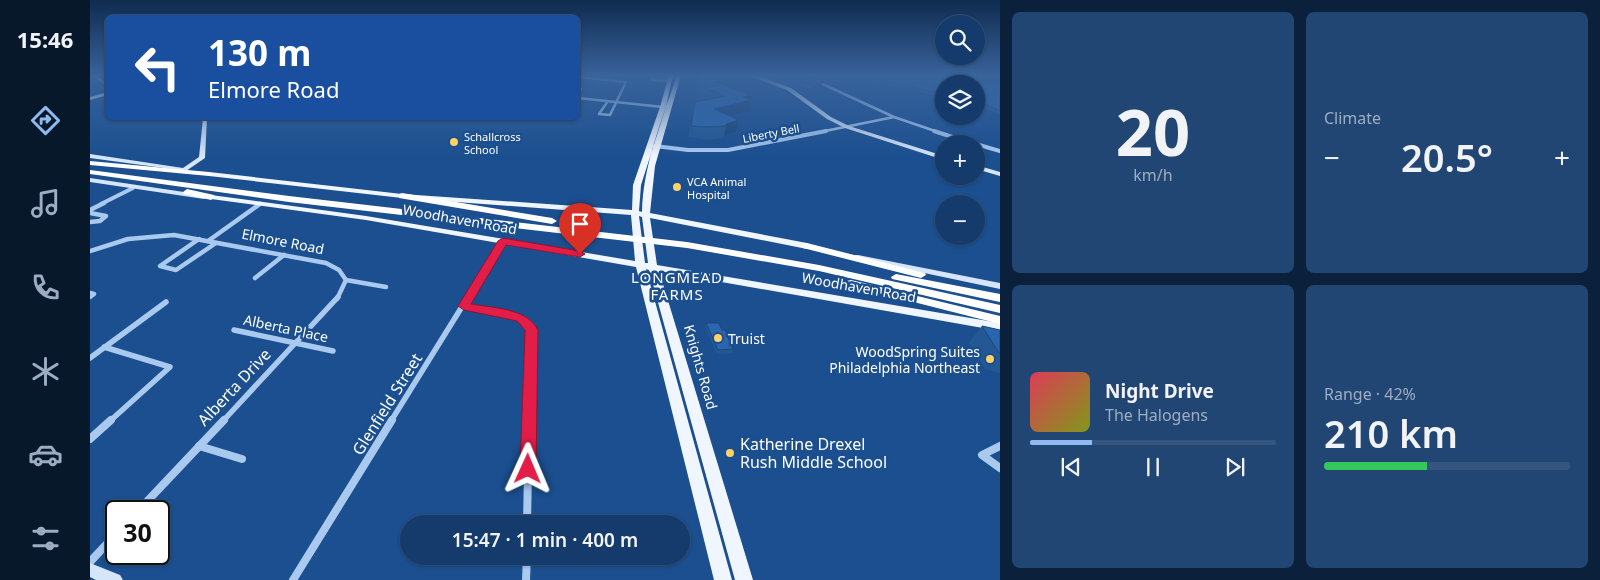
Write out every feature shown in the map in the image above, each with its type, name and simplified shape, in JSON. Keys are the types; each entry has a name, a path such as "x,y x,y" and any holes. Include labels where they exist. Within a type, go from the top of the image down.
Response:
{"highway":[{"path":"90,164 209,174"},
{"name":"Woodhaven Road","path":"90,164 161,177 295,194 655,234 774,253 1000,298"},
{"name":"Woodhaven Road","path":"90,172 664,243 819,268 1000,309"},
{"path":"110,175 211,197"},
{"path":"402,196 553,222"},
{"path":"664,243 779,266 1000,320"},
{"path":"807,246 1000,294"}],"main road":[{"name":"Knights Road","path":"664,102 654,145 649,186 647,218 649,246 653,267 744,580"},
{"name":"Knights Road","path":"669,102 637,185 635,216 640,264 723,580"},
{"name":"Woodhaven Road","path":"209,174 402,196 635,216 807,246"},
{"name":"Woodhaven Road","path":"211,197 366,218 1000,327"},
{"path":"652,309 666,309"},
{"path":"684,431 701,429"}],"street":[{"path":"607,102 599,114 610,114 616,102"},
{"path":"617,102 663,107"},
{"path":"807,102 829,118 935,154"},
{"path":"813,102 847,125"},
{"path":"862,102 894,117 948,135"},
{"name":"Liberty Bell","path":"847,125 889,114"},
{"name":"Liberty Bell","path":"654,145 720,148 894,117"},
{"path":"184,170 202,158 205,120"},
{"path":"985,147 1000,151"},
{"name":"Woodhaven Road","path":"90,156 209,174"},
{"path":"985,168 1000,172"},
{"name":"Woodhaven Road","path":"90,180 134,188 211,197"},
{"path":"90,211 134,188"},
{"path":"208,241 260,204"},
{"path":"90,211 106,216 100,221 90,222"},
{"name":"Elmore Road","path":"90,251 128,239 174,235 326,263 339,270 346,280"},
{"path":"199,239 160,266 176,270 216,243"},
{"name":"Glenfield Street","path":"292,580 503,241"},
{"name":"Woodhaven Road","path":"807,246 1000,286"},
{"path":"255,278 284,255"},
{"path":"346,280 386,287"},
{"name":"Alberta Drive","path":"148,500 333,304 342,291 346,280"},
{"path":"90,292 94,294 90,296"},
{"path":"90,358 166,302"},
{"path":"464,306 521,318 529,325 531,330 527,515"},
{"name":"Alberta Place","path":"234,330 333,351"},
{"path":"90,439 170,367 104,347"},
{"path":"199,446 242,458"},
{"path":"1000,446 982,455 1000,468"},
{"path":"90,562 105,546"},
{"path":"526,580 527,565"},
{"path":"90,570 115,580"}],"building":[{"path":"695,102 743,102 714,109 739,120 726,124 726,126 691,126"},
{"path":"985,102 1000,102 1000,111 985,104"},
{"name":"Truist","path":"706,323 719,323 722,330 725,330 733,349 718,350"},
{"path":"982,326 1000,330 1000,353 999,353"}],"place":[{"name":"Schallcross School","path":"454,142"},
{"name":"VCA Animal Hospital","path":"677,187"},
{"name":"Truist","path":"718,338"},
{"name":"WoodSpring Suites Philadelphia Northeast","path":"990,359"},
{"name":"Katherine Drexel Rush Middle School","path":"730,453"}],"district":[{"name":"LONGMEAD FARMS","path":"677,286"}],"route":[{"path":"528,469 531,330 529,325 521,318 464,306 503,241 580,254"}]}
